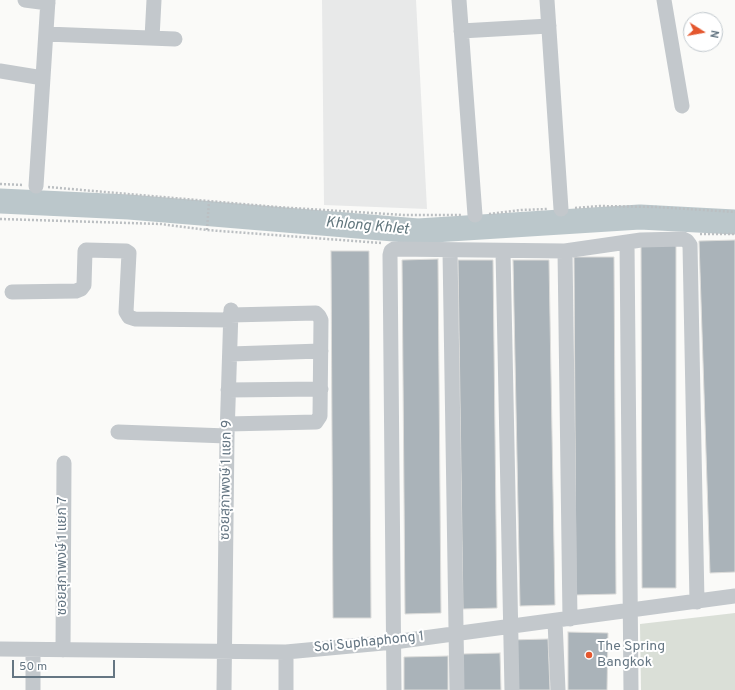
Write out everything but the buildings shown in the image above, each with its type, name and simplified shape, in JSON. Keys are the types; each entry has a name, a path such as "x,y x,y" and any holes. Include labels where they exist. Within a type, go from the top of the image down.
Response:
{"street":[{"path":"25,0 48,2 36,186"},
{"path":"152,38 154,0"},
{"path":"459,0 475,215"},
{"path":"547,0 561,209"},
{"path":"664,0 682,106"},
{"path":"461,31 549,26"},
{"path":"46,34 175,39"},
{"path":"0,72 43,78"},
{"path":"394,690 390,255 394,249 450,251 565,251 641,240 683,239 687,241 690,245 697,602"},
{"path":"627,242 631,690"},
{"path":"12,292 76,292 84,286 86,250 126,251 129,253 126,312 129,317 135,319 316,313 322,320 320,416 316,422 227,430 118,432"},
{"path":"450,251 457,690"},
{"path":"503,251 512,626 512,690"},
{"path":"565,251 570,619"},
{"name":"ซอยสุภาพงษ์ 1 แยก 9","path":"224,690 227,430 231,315"},
{"path":"230,354 321,351"},
{"path":"228,390 321,389"},
{"name":"ซอยสุภาพงษ์ 1 แยก 7","path":"63,650 64,463"},
{"name":"Soi Suphaphong 1","path":"0,649 224,650 286,652 394,642 735,596"},
{"path":"555,621 558,690"},
{"path":"33,650 33,690"},
{"path":"286,652 286,690"}],"path":[{"path":"0,184 403,215 475,215 521,210 600,206 655,207 735,212"},
{"path":"207,230 209,201"},
{"path":"0,218 161,224 207,230 382,243"},
{"path":"698,234 735,234"}],"shaded area":[{"path":"322,0 416,0 427,209 324,205"},
{"path":"735,613 735,690 641,690 640,624"}],"waterway":[{"name":"Khlong Khlet","path":"0,201 129,207 418,231 640,217 735,222"}],"place":[{"name":"The Spring Bangkok","path":"589,655"}]}
